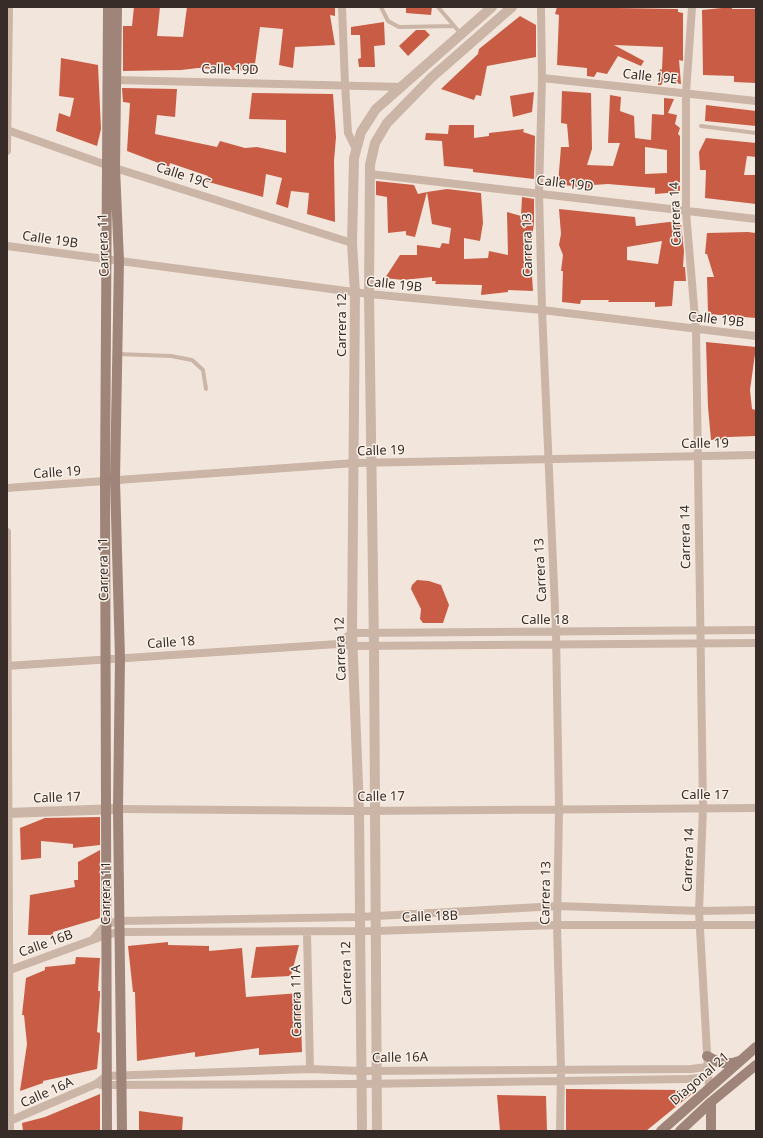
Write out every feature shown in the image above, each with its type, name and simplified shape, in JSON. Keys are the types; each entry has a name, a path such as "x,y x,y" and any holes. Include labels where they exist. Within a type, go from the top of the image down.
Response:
{"main road":[{"name":"Carrera 11","path":"107,1131 103,1082 106,935 107,659 110,480 117,354 119,261 111,166 108,7"},
{"name":"Carrera 11","path":"116,7 116,80 107,260 107,354 110,480 120,658 118,809 122,1131"},
{"name":"Diagonal 21","path":"661,1131 756,1047"},
{"path":"707,1056 720,1063 733,1063 741,1060"},
{"name":"Diagonal 21","path":"680,1131 711,1102 756,1064"},
{"path":"711,1102 711,1131"}],"street":[{"path":"7,151 8,7"},
{"path":"342,7 348,133 356,149"},
{"name":"Carrera 12","path":"362,1131 358,917 359,810 352,633 355,463 355,293 352,243 354,167 356,149 361,132 370,116 492,7"},
{"name":"Carrera 12","path":"377,1131 374,646 372,633 370,463 370,174 375,143 387,123 432,77 512,7"},
{"name":"Carrera 13","path":"541,7 542,78 539,192 542,310 556,632 559,809 557,925 561,1069 560,1131"},
{"name":"Carrera 14","path":"692,7 686,93 686,212 696,330 699,630 701,643 703,808 699,911 709,1088"},
{"name":"Calle 19E","path":"542,78 756,101"},
{"name":"Calle 19D","path":"116,80 345,84 402,87"},
{"name":"Calle 19C","path":"7,130 111,166 352,243"},
{"name":"Calle 19D","path":"370,174 539,192 686,212 756,219"},
{"name":"Calle 19B","path":"7,246 355,293 542,310 696,330 756,336"},
{"name":"Calle 19","path":"7,488 355,463 756,455"},
{"path":"7,532 7,971 8,1122 10,1131"},
{"name":"Calle 18","path":"352,633 756,630"},
{"path":"338,644 352,633"},
{"name":"Calle 18","path":"7,666 338,644 374,646 756,643"},
{"name":"Calle 17","path":"8,813 118,809 374,810 756,808"},
{"name":"Calle 18B","path":"106,924 120,921 358,917 558,906 699,911 756,910"},
{"name":"Calle 16B","path":"93,939 106,924"},
{"name":"Calle 18B","path":"106,935 119,932 376,931 557,925 756,925"},
{"name":"Carrera 11A","path":"307,932 310,1069"},
{"name":"Calle 16B","path":"7,971 106,935"},
{"name":"Calle 16A","path":"8,1122 103,1082 121,1080 310,1069 361,1071 691,1069 707,1067"},
{"name":"Calle 16A","path":"121,1080 376,1084 688,1079 708,1077"}],"lane":[{"path":"381,7 388,21 399,27 454,26"},
{"path":"438,7 461,34"},
{"path":"701,126 756,133"},
{"path":"107,354 171,356 192,360 203,370 206,389"}],"building":[{"path":"134,7 160,7 157,36 183,37 187,7 335,7 335,16 330,15 335,45 295,47 293,68 279,65 283,29 260,27 254,71 198,68 181,70 123,71 123,26 132,26"},
{"path":"406,7 432,7 431,15 406,13"},
{"path":"557,7 678,9 678,12 683,13 683,61 679,60 681,84 664,81 661,85 658,85 660,69 662,70 663,47 614,45 644,61 641,66 618,56 607,74 597,72 594,77 587,76 587,68 557,65 559,15 555,14"},
{"path":"732,7 732,9 756,9 756,83 734,82 734,76 703,75 702,10"},
{"path":"520,16 536,25 536,57 487,66 481,96 476,95 474,100 441,89 478,54 479,49"},
{"path":"384,22 385,45 374,46 375,67 359,67 358,59 361,58 360,35 351,35 351,27"},
{"path":"416,30 425,30 430,35 408,56 399,46"},
{"path":"61,58 98,65 101,129 97,146 56,131 59,113 70,117 74,98 59,96"},
{"path":"122,88 177,89 175,117 157,115 155,134 217,147 220,141 245,148 257,147 286,153 286,120 249,119 252,93 333,94 336,137 334,161 335,222 307,214 309,193 291,191 288,208 276,204 282,178 266,174 263,197 205,181 208,176 170,163 169,167 127,151 130,103 123,102"},
{"path":"562,91 591,93 592,149 587,165 613,166 620,143 608,143 610,95 621,97 620,111 634,116 635,138 651,140 652,114 664,115 664,98 674,99 668,113 677,115 675,124 680,128 678,134 680,136 680,192 655,194 655,188 608,184 593,185 592,189 558,184 561,147 569,147 567,124 561,123","holes":["645,147 667,150 667,173 645,174"]},
{"path":"534,92 532,112 513,117 510,96"},
{"path":"706,105 756,111 756,126 705,121"},
{"path":"449,125 474,125 474,138 489,136 489,133 524,129 523,132 535,136 534,179 473,172 473,169 444,166 442,141 425,140 426,133 448,134"},
{"path":"706,138 756,143 756,157 747,156 744,175 756,175 756,204 705,198 706,170 700,170 699,152"},
{"path":"376,181 414,185 418,194 427,192 415,237 406,235 406,231 388,233 387,197 376,195"},
{"path":"447,189 481,193 483,223 480,241 464,238 464,259 488,258 489,251 508,255 507,212 521,216 522,197 534,199 534,222 530,248 533,291 508,290 508,292 481,295 482,285 435,284 436,281 432,281 432,277 403,280 385,278 400,255 417,255 417,245 440,248 442,243 449,244 451,228 432,224 427,192"},
{"path":"559,209 635,217 636,226 669,222 681,223 684,251 683,267 685,267 686,281 674,281 672,306 655,307 655,302 608,302 609,300 581,300 580,304 562,302 563,271 561,271 563,255 559,245 561,234","holes":["662,241 658,264 627,260 627,247"]},
{"path":"707,233 756,233 756,318 708,314 707,277 714,277 707,254 705,254"},
{"path":"706,342 756,347 750,390 752,409 756,410 756,436 728,437 728,439 711,440 708,407"},
{"path":"417,580 429,581 441,585 449,605 443,623 423,623 420,619 421,609 411,589 412,585"},
{"path":"100,817 100,845 73,848 73,844 41,841 41,858 21,860 20,828 45,818"},
{"path":"100,850 100,918 53,932 53,935 28,935 30,895 75,887 74,880 78,880 78,862"},
{"path":"168,942 168,945 209,946 209,951 242,948 246,997 300,993 302,1052 259,1055 259,1048 195,1057 195,1052 137,1061 135,992 133,992 128,946"},
{"path":"299,945 291,976 251,978 256,947"},
{"path":"76,957 100,958 98,991 100,991 100,995 97,1032 100,1033 100,1038 97,1069 43,1081 43,1083 20,1091 27,1044 24,1015 22,1015 26,978 45,970 45,967 75,964"},
{"path":"566,1089 684,1090 694,1092 646,1131 566,1131"},
{"path":"100,1094 100,1131 23,1131 22,1123 45,1117"},
{"path":"497,1095 546,1096 547,1131 500,1131"},
{"path":"139,1111 183,1117 182,1131 139,1131"}]}
